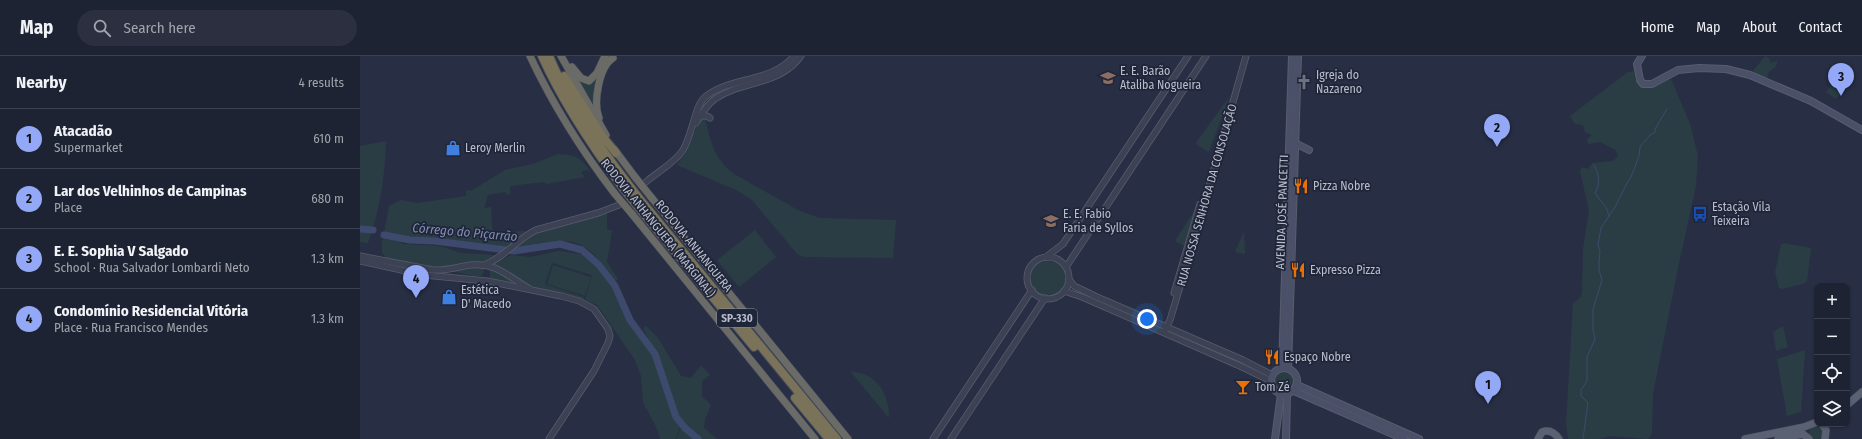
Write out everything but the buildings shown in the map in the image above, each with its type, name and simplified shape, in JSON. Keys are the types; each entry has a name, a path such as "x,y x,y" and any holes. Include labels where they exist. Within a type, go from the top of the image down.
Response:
{"highway":[{"name":"RODOVIA ANHANGUERA (MARGINAL)","path":"530,56 558,111 595,168 815,439"},
{"name":"RODOVIA ANHANGUERA","path":"542,56 572,113 603,161 625,186 638,197 837,439"},
{"name":"RODOVIA ANHANGUERA","path":"548,56 585,122 638,207 829,439"},
{"path":"552,56 588,114 616,153"},
{"name":"RODOVIA ANHANGUERA (MARGINAL)","path":"561,56 616,153 848,439"},
{"path":"566,56 577,75 587,81 593,78 597,73 605,56"},
{"path":"606,134 597,112 596,97 607,64 613,58"}],"main road":[{"name":"AVENIDA JOSÉ PANCETTI","path":"1285,368 1292,56"},
{"name":"AVENIDA JOSÉ PANCETTI","path":"1285,368 1298,56"},
{"path":"1298,65 1302,56"},
{"path":"1642,56 1637,64 1640,80 1643,84 1663,79 1678,70 1688,68 1726,69 1750,75 1811,101 1862,130"},
{"path":"1295,143 1309,150"},
{"path":"1284,394 1274,390 1271,378 1276,370 1285,368 1296,374 1295,388"},
{"path":"1284,394 1295,388"},
{"path":"1295,388 1404,439"},
{"path":"1295,388 1419,439"},
{"path":"1850,402 1862,392"},
{"path":"1276,439 1284,394"},
{"path":"1284,394 1286,439"},
{"path":"1778,439 1804,430 1814,424"},
{"path":"1825,427 1826,439"},
{"path":"1745,439 1804,430"},
{"path":"1804,430 1809,439"},
{"path":"1538,439 1542,432 1547,431 1555,434 1559,439"}],"street":[{"path":"646,182 677,157 688,141 700,103 706,96 716,90 778,69 794,56"},
{"path":"693,127 710,102 734,90 773,78 790,69 801,56"},
{"path":"1069,279 1064,290 1056,297 1045,298 1037,295 1032,290 1028,280 1029,270 1035,262 1046,257 1063,244 1188,56"},
{"path":"1066,267 1206,56"},
{"name":"RUA NOSSA SENHORA DA CONSOLAÇÃO","path":"1166,326 1243,56"},
{"name":"RUA NOSSA SENHORA DA CONSOLAÇÃO","path":"1162,332 1166,326 1218,158 1246,56"},
{"path":"706,96 710,102"},
{"path":"700,103 705,109"},
{"path":"700,116 708,116 710,118"},
{"path":"484,265 493,261 520,240 536,230 598,213 619,204"},
{"path":"360,256 405,268 461,279 501,281 504,277 502,271"},
{"path":"1046,257 1057,259 1066,267 1069,279 1074,286 1244,360 1271,378"},
{"path":"493,261 495,267"},
{"path":"360,262 438,271 484,265 495,267 532,290"},
{"path":"461,279 457,273 462,267"},
{"path":"488,281 561,296 587,304 600,316 610,336 605,350 594,371 549,439"},
{"path":"933,439 1032,290"},
{"path":"1064,290 1242,367 1271,378"},
{"path":"951,439 1045,298"}],"shaded area":[{"path":"1765,56 1769,58 1770,63 1778,61 1776,66 1769,72 1766,80 1755,75 1753,71"},
{"path":"600,71 594,108 576,78 587,84"},
{"path":"1634,71 1635,80 1643,88 1671,79 1690,124 1698,156 1696,186 1653,394 1652,434 1648,439 1611,436 1600,439 1568,439 1566,423 1573,303 1580,298 1582,293 1583,249 1589,211 1580,171 1582,167 1588,169 1592,163 1613,161 1618,156 1616,150 1600,142 1588,144 1587,139 1592,135 1585,132 1583,125 1575,124 1570,116 1628,72"},
{"path":"1838,77 1848,84 1836,99 1826,92"},
{"path":"1229,97 1209,152 1195,144"},
{"path":"705,118 714,149 721,162 727,168 734,174 800,211 820,218 896,220 893,258 806,257 798,255 751,199 736,190 677,165 687,151 700,119"},
{"path":"386,141 383,180 376,218 368,243 360,242 360,146"},
{"path":"558,154 570,155 578,158 591,172 587,170 581,172 585,177 546,184 544,182 510,186 510,194 507,195 505,192 488,195 484,208 491,207 492,229 497,232 527,231 507,248 439,239 396,237 384,233 389,206 401,200 418,203 466,196 466,190 471,191 505,170 533,164"},
{"path":"1196,208 1184,246 1175,241"},
{"path":"607,212 607,230 612,230 607,262 618,279 614,283 593,253 570,241 517,247 527,238 536,233"},
{"path":"755,230 776,257 739,287 717,260"},
{"path":"1244,231 1245,254 1235,252"},
{"path":"382,240 398,241 404,244 440,246 461,253 495,255 488,260 482,276 475,276 386,258 382,252"},
{"path":"1784,243 1811,248 1807,281 1803,284 1782,289 1779,288 1775,272 1781,244"},
{"path":"559,251 582,254 599,269 614,290 630,324 653,355 674,419 680,427 676,439 660,439 658,431 643,402 641,376 635,360 597,305 585,300 592,275 552,263 545,284 584,297 584,300 490,279 490,271 493,264 511,255 530,257"},
{"path":"1048,261 1058,264 1063,269 1066,279 1063,289 1058,294 1048,297 1038,294 1033,289 1030,279 1033,269 1038,264"},
{"path":"553,265 591,277 585,296 547,284"},
{"path":"646,326 658,338 681,376 691,378 701,365 710,375 702,381 702,396 711,405 705,419 704,428 717,439 677,439 682,424 676,413 660,363 643,328"},
{"path":"1783,326 1788,347 1776,351 1773,332"},
{"path":"1805,350 1801,412 1787,416 1777,359"},
{"path":"1283,369 1290,372 1293,379 1290,386 1283,389 1276,386 1273,379 1276,372"},
{"path":"850,371 872,378 881,387 888,406 889,418"},
{"path":"1819,427 1823,433 1821,438 1816,440 1811,438 1809,433 1811,428"}],"waterway":[{"path":"1583,439 1588,403 1581,396 1581,390 1587,381 1587,357 1595,339 1593,329 1593,309 1602,280 1599,270 1600,252 1598,245 1601,228 1615,207 1631,177 1639,156 1640,147 1650,135 1655,132 1655,129 1667,109"},
{"path":"1594,165 1599,179 1595,193 1607,209 1609,216"},
{"name":"Córrego do Piçarrão","path":"360,229 373,230"},
{"name":"Córrego do Piçarrão","path":"384,235 410,240 435,241 514,251 560,244 582,250 599,265 615,286 630,320 655,354 676,417 685,428 698,439"}],"tunnel":[{"path":"619,204 645,183"}],"place":[{"name":"E. E. Barão Ataliba Nogueira","path":"1108,78"},
{"name":"Igreja do Nazareno","path":"1304,82"},
{"name":"E. E. Sophia V Salgado","path":"1841,96"},
{"name":"Lar dos Velhinhos de Campinas","path":"1497,147"},
{"name":"Leroy Merlin","path":"453,148"},
{"name":"Pizza Nobre","path":"1301,186"},
{"name":"Estação Vila Teixeira","path":"1700,214"},
{"name":"E. E. Fabio Faria de Syllos","path":"1051,221"},
{"name":"Expresso Pizza","path":"1298,270"},
{"name":"Estética D' Macedo","path":"449,297"},
{"name":"Condomínio Residencial Vitória","path":"416,298"},
{"name":"Espaço Nobre","path":"1272,357"},
{"name":"Tom Zé","path":"1243,387"},
{"name":"Atacadão","path":"1488,404"}]}
